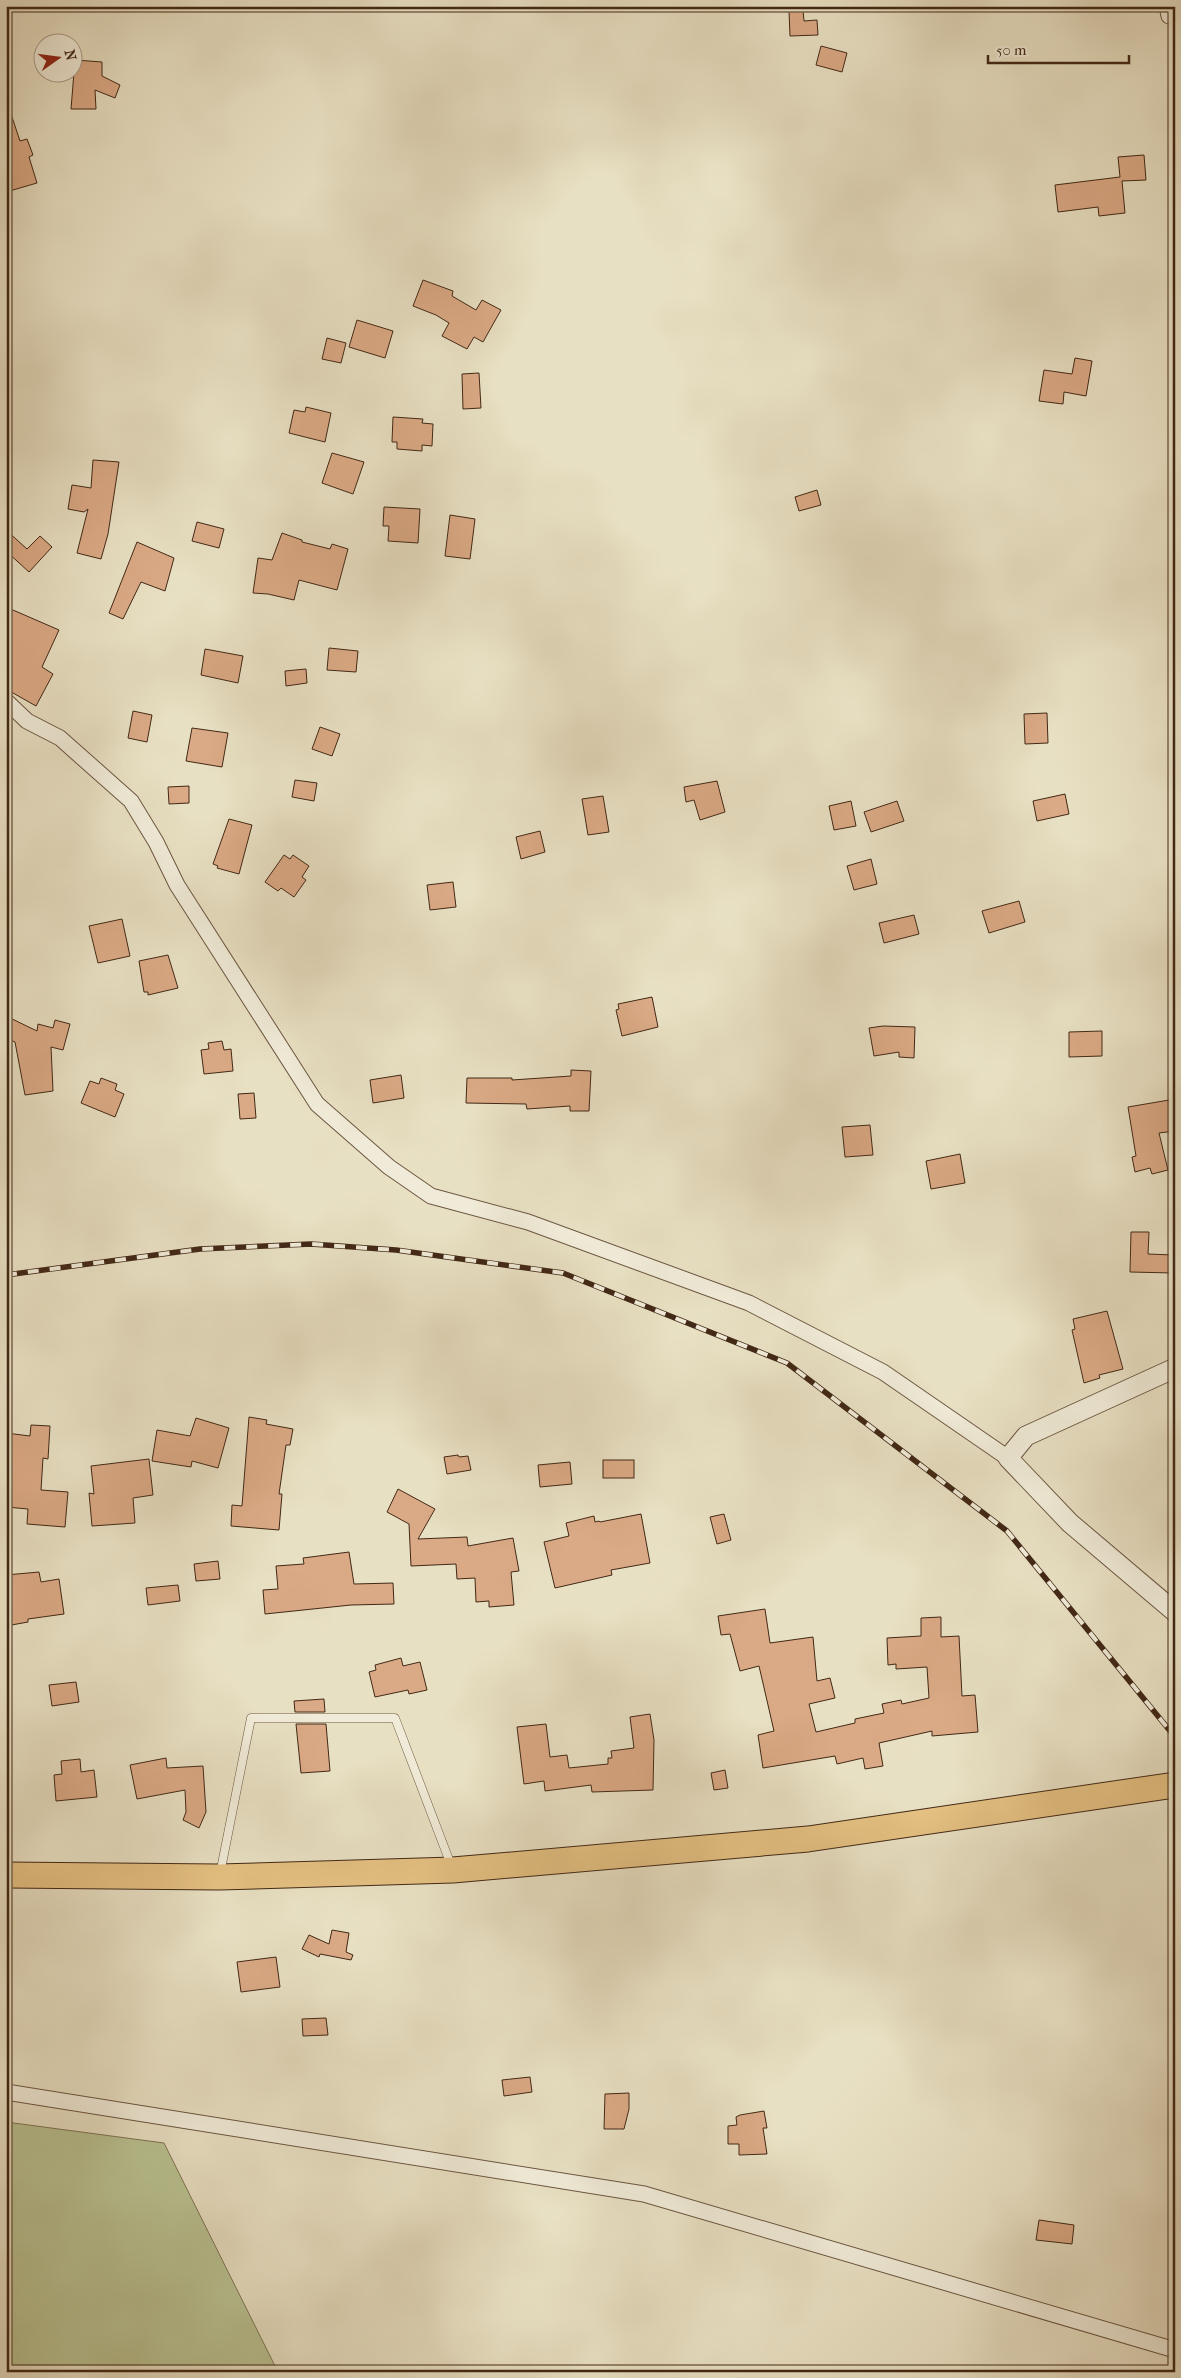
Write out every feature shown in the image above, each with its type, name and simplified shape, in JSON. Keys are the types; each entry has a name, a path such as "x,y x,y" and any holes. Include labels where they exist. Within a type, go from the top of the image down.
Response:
{"highway":[{"path":"6,1875 219,1877 453,1870 808,1839 1172,1785"}],"street":[{"path":"6,701 27,721 67,744 131,801 156,842 177,884 317,1104 389,1167 431,1196 528,1222 749,1303 883,1372 1008,1458 1070,1523 1175,1612"},
{"path":"1008,1458 1026,1436 1175,1368"},
{"path":"6,2092 644,2194 1175,2350"}],"lane":[{"path":"219,1877 252,1718 396,1718 453,1870"}],"green space":[{"path":"6,2122 164,2143 278,2372 6,2372"}],"building":[{"path":"803,10 804,21 817,20 818,35 790,36 789,11"},
{"path":"821,46 847,53 842,72 816,65"},
{"path":"82,61 102,62 102,76 120,85 115,98 95,90 96,109 71,109 73,82 82,82"},
{"path":"9,108 20,141 27,139 33,155 29,157 37,183 6,192 6,109"},
{"path":"1144,155 1146,180 1122,181 1125,213 1099,216 1098,207 1058,212 1055,185 1120,177 1118,157"},
{"path":"423,280 453,291 452,296 476,310 482,300 501,310 483,342 474,337 467,349 442,336 449,323 436,315 413,306"},
{"path":"357,320 393,331 385,358 349,347"},
{"path":"327,338 346,343 341,363 322,359"},
{"path":"1075,358 1092,361 1086,396 1064,392 1063,404 1039,401 1044,370 1072,374"},
{"path":"479,373 481,408 463,409 462,374"},
{"path":"306,407 331,413 325,442 289,433 294,410 305,412"},
{"path":"393,417 423,419 422,423 433,424 432,446 422,445 422,451 397,449 397,442 392,442"},
{"path":"332,453 364,462 353,494 322,483"},
{"path":"93,460 119,462 108,534 101,559 77,553 88,509 84,512 68,509 72,485 91,488"},
{"path":"817,490 821,505 799,511 795,497"},
{"path":"384,507 420,509 418,543 388,541 389,526 383,526"},
{"path":"450,515 475,519 470,559 445,556"},
{"path":"197,522 224,529 219,548 192,541"},
{"path":"6,530 27,549 40,536 52,547 29,572 6,551"},
{"path":"282,533 302,540 302,542 330,549 332,544 348,549 337,590 299,580 294,600 268,594 253,593 258,558 272,560"},
{"path":"137,542 174,558 165,591 141,582 123,619 109,613"},
{"path":"6,607 59,630 42,667 53,674 36,706 6,689"},
{"path":"329,648 358,651 356,672 327,670"},
{"path":"205,649 243,656 238,683 201,675"},
{"path":"306,669 307,683 286,686 285,671"},
{"path":"133,711 152,715 147,742 128,738"},
{"path":"1047,713 1048,743 1025,744 1024,714"},
{"path":"320,727 340,734 332,756 312,749"},
{"path":"192,728 228,733 222,767 186,761"},
{"path":"295,780 317,783 314,801 292,797"},
{"path":"717,781 725,812 700,820 694,800 686,802 684,787"},
{"path":"189,786 189,803 169,804 168,787"},
{"path":"1065,794 1069,814 1037,821 1033,801"},
{"path":"603,796 609,832 588,835 582,799"},
{"path":"851,801 856,826 834,830 829,806"},
{"path":"897,801 904,821 871,832 864,812"},
{"path":"229,819 252,825 239,874 217,868 218,866 213,864"},
{"path":"540,831 545,852 521,859 516,837"},
{"path":"284,855 290,859 293,855 309,866 302,877 306,880 294,897 281,888 278,891 265,882"},
{"path":"871,859 877,884 854,890 847,866"},
{"path":"453,882 456,907 430,910 427,885"},
{"path":"1019,901 1025,922 989,933 982,911"},
{"path":"914,915 919,934 884,943 879,923"},
{"path":"122,919 130,956 98,963 89,926"},
{"path":"168,955 178,988 148,995 148,992 144,992 139,961"},
{"path":"652,997 658,1027 622,1036 616,1010 619,1009 618,1004"},
{"path":"6,1016 37,1031 38,1024 53,1028 55,1020 70,1024 63,1050 51,1047 53,1091 25,1095 15,1042 6,1038"},
{"path":"883,1026 915,1027 914,1058 899,1057 899,1052 874,1056 869,1028"},
{"path":"1102,1031 1102,1056 1069,1057 1069,1032"},
{"path":"222,1041 224,1050 231,1049 233,1071 204,1074 201,1050 209,1049 208,1043"},
{"path":"571,1070 591,1071 589,1111 570,1111 570,1106 527,1109 526,1104 466,1103 467,1078 512,1078 512,1080 571,1076"},
{"path":"401,1075 404,1098 373,1103 370,1080"},
{"path":"101,1078 117,1084 115,1090 124,1094 115,1117 81,1103 90,1081 99,1084"},
{"path":"254,1093 256,1118 240,1119 238,1094"},
{"path":"1175,1099 1175,1131 1159,1133 1168,1170 1152,1174 1150,1168 1135,1172 1132,1157 1136,1156 1128,1107"},
{"path":"870,1125 873,1155 845,1157 842,1127"},
{"path":"960,1154 965,1183 931,1189 926,1161"},
{"path":"1131,1232 1149,1232 1148,1254 1173,1255 1173,1273 1130,1272"},
{"path":"1107,1311 1123,1369 1099,1375 1100,1378 1084,1383 1072,1330 1075,1329 1073,1319"},
{"path":"249,1417 267,1420 266,1424 293,1429 290,1445 286,1445 279,1494 282,1494 279,1530 231,1526 232,1505 242,1506"},
{"path":"196,1418 229,1428 218,1468 192,1461 191,1467 152,1461 157,1430 190,1436"},
{"path":"31,1425 50,1426 48,1459 43,1458 41,1490 68,1492 65,1527 27,1524 28,1509 6,1507 6,1433 30,1436"},
{"path":"458,1455 459,1457 468,1456 471,1470 447,1474 444,1457"},
{"path":"149,1459 153,1495 133,1498 135,1523 92,1526 89,1493 94,1494 91,1466"},
{"path":"603,1460 634,1460 634,1478 603,1478"},
{"path":"570,1462 572,1484 540,1487 538,1465"},
{"path":"398,1489 435,1509 418,1539 467,1537 468,1546 513,1538 519,1571 511,1572 514,1605 489,1607 489,1601 476,1602 475,1578 457,1579 456,1564 411,1566 409,1524 387,1512"},
{"path":"641,1514 650,1563 611,1570 612,1575 555,1588 544,1542 569,1536 566,1523 594,1516 595,1522 600,1522"},
{"path":"724,1514 731,1540 717,1544 710,1517"},
{"path":"349,1552 354,1584 393,1583 394,1604 351,1605 265,1614 263,1590 278,1589 276,1566 304,1564 303,1558"},
{"path":"218,1561 220,1579 196,1581 194,1564"},
{"path":"39,1572 41,1582 59,1579 64,1614 28,1619 28,1622 6,1626 6,1575"},
{"path":"178,1585 180,1601 148,1605 146,1588"},
{"path":"765,1609 770,1643 813,1637 817,1681 830,1678 835,1698 809,1704 816,1732 855,1723 855,1719 884,1713 882,1704 901,1700 902,1704 929,1698 927,1667 896,1669 896,1664 888,1665 887,1638 921,1636 921,1618 941,1617 941,1637 959,1636 962,1696 975,1695 978,1732 932,1736 932,1731 879,1743 883,1766 865,1769 863,1758 837,1764 835,1756 763,1768 758,1735 774,1731 759,1666 740,1671 730,1634 721,1635 718,1616"},
{"path":"401,1658 403,1666 420,1662 427,1690 409,1694 408,1690 375,1697 369,1672 376,1670 375,1665"},
{"path":"76,1682 79,1702 52,1706 49,1685"},
{"path":"324,1699 325,1712 295,1712 294,1701"},
{"path":"650,1714 654,1740 653,1790 592,1792 591,1785 545,1791 544,1781 524,1784 517,1727 546,1724 550,1757 567,1755 569,1768 608,1764 608,1758 612,1758 611,1751 634,1748 630,1717"},
{"path":"296,1724 326,1724 330,1771 301,1773"},
{"path":"166,1758 167,1768 203,1766 206,1812 199,1828 183,1820 186,1812 185,1790 137,1799 130,1765"},
{"path":"80,1759 81,1772 94,1770 97,1797 56,1801 54,1775 62,1774 61,1761"},
{"path":"725,1770 728,1788 714,1790 711,1773"},
{"path":"332,1930 349,1933 346,1952 353,1955 351,1960 320,1954 319,1957 302,1949 309,1935 329,1944"},
{"path":"276,1957 280,1987 241,1992 237,1962"},
{"path":"326,2018 328,2035 303,2036 302,2019"},
{"path":"530,2077 532,2092 504,2096 502,2080"},
{"path":"629,2093 629,2109 624,2129 604,2129 605,2094"},
{"path":"764,2111 767,2128 763,2128 767,2154 739,2155 739,2144 728,2144 728,2126 737,2125 736,2117 740,2115"},
{"path":"1039,2220 1074,2225 1072,2244 1036,2240"}],"railway":[{"path":"6,1275 200,1249 311,1244 396,1250 563,1273 787,1363 1007,1531 1175,1737"}]}
